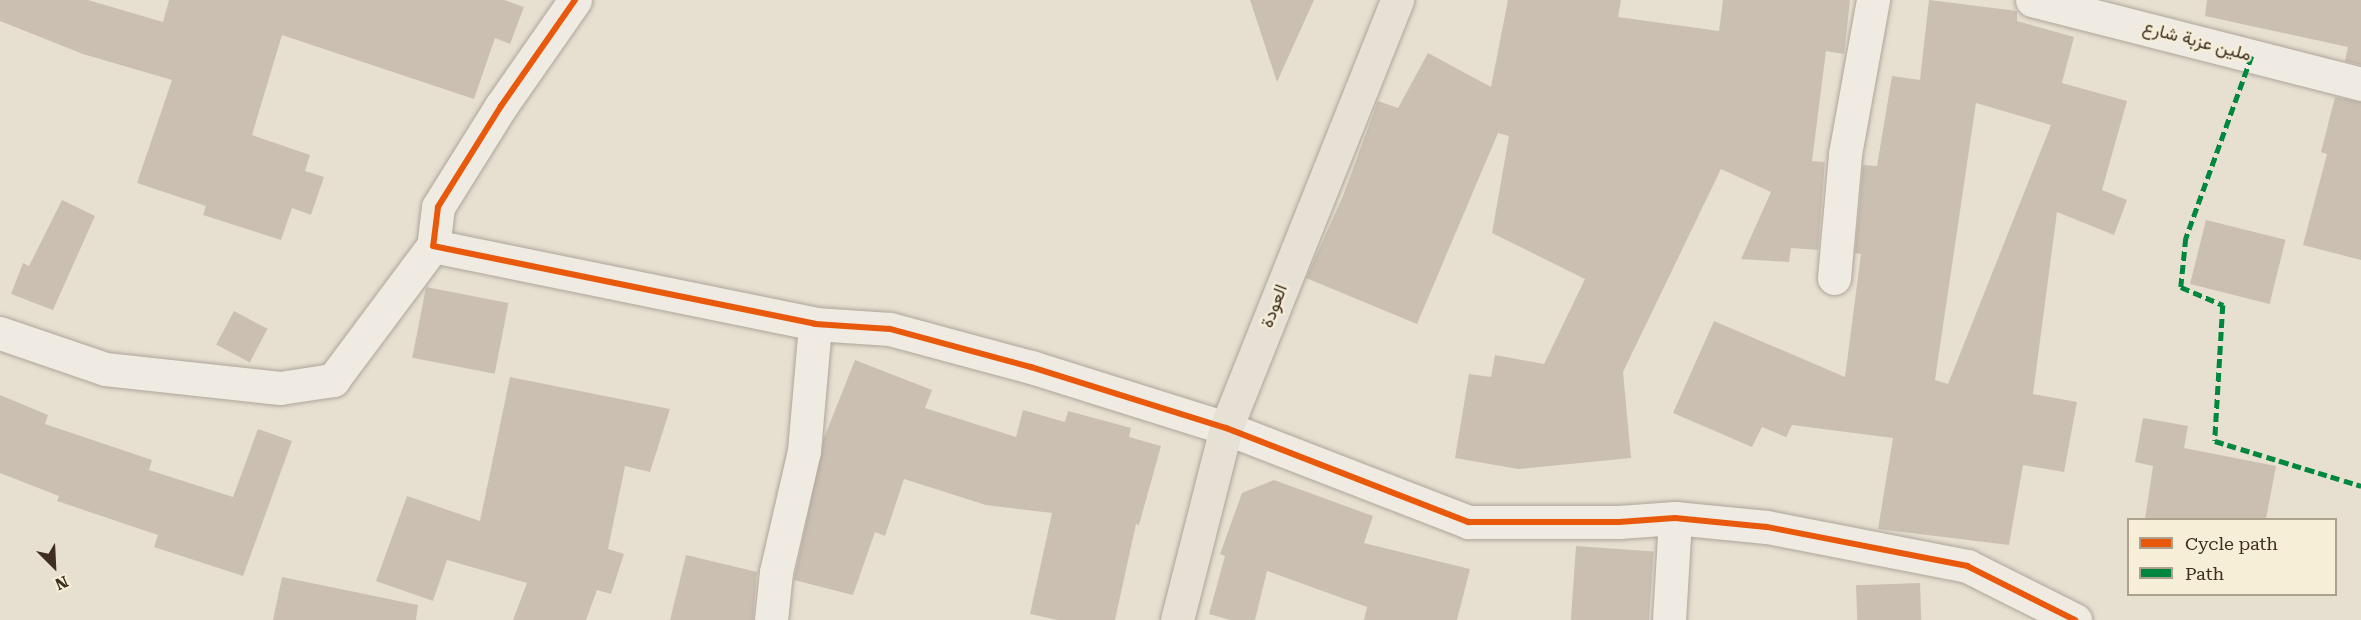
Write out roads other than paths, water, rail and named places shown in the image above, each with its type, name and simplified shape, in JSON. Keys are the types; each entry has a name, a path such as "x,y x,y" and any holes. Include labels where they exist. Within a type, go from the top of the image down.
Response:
{"main road":[{"name":"العودة","path":"1177,620 1226,428 1397,0"}],"street":[{"path":"0,333 105,369 280,388 333,380 433,246 438,207 501,106 575,0"},
{"path":"1834,278 1845,154 1873,0"},
{"name":"ملين عزبة شارع","path":"2032,0 2361,84"},
{"path":"433,246 815,324 890,329 1031,367 1226,428 1468,522 1619,522 1675,518 1767,527 1967,566 2075,620"},
{"path":"771,620 776,572 804,451 815,324"},
{"path":"1669,620 1675,518"}]}
